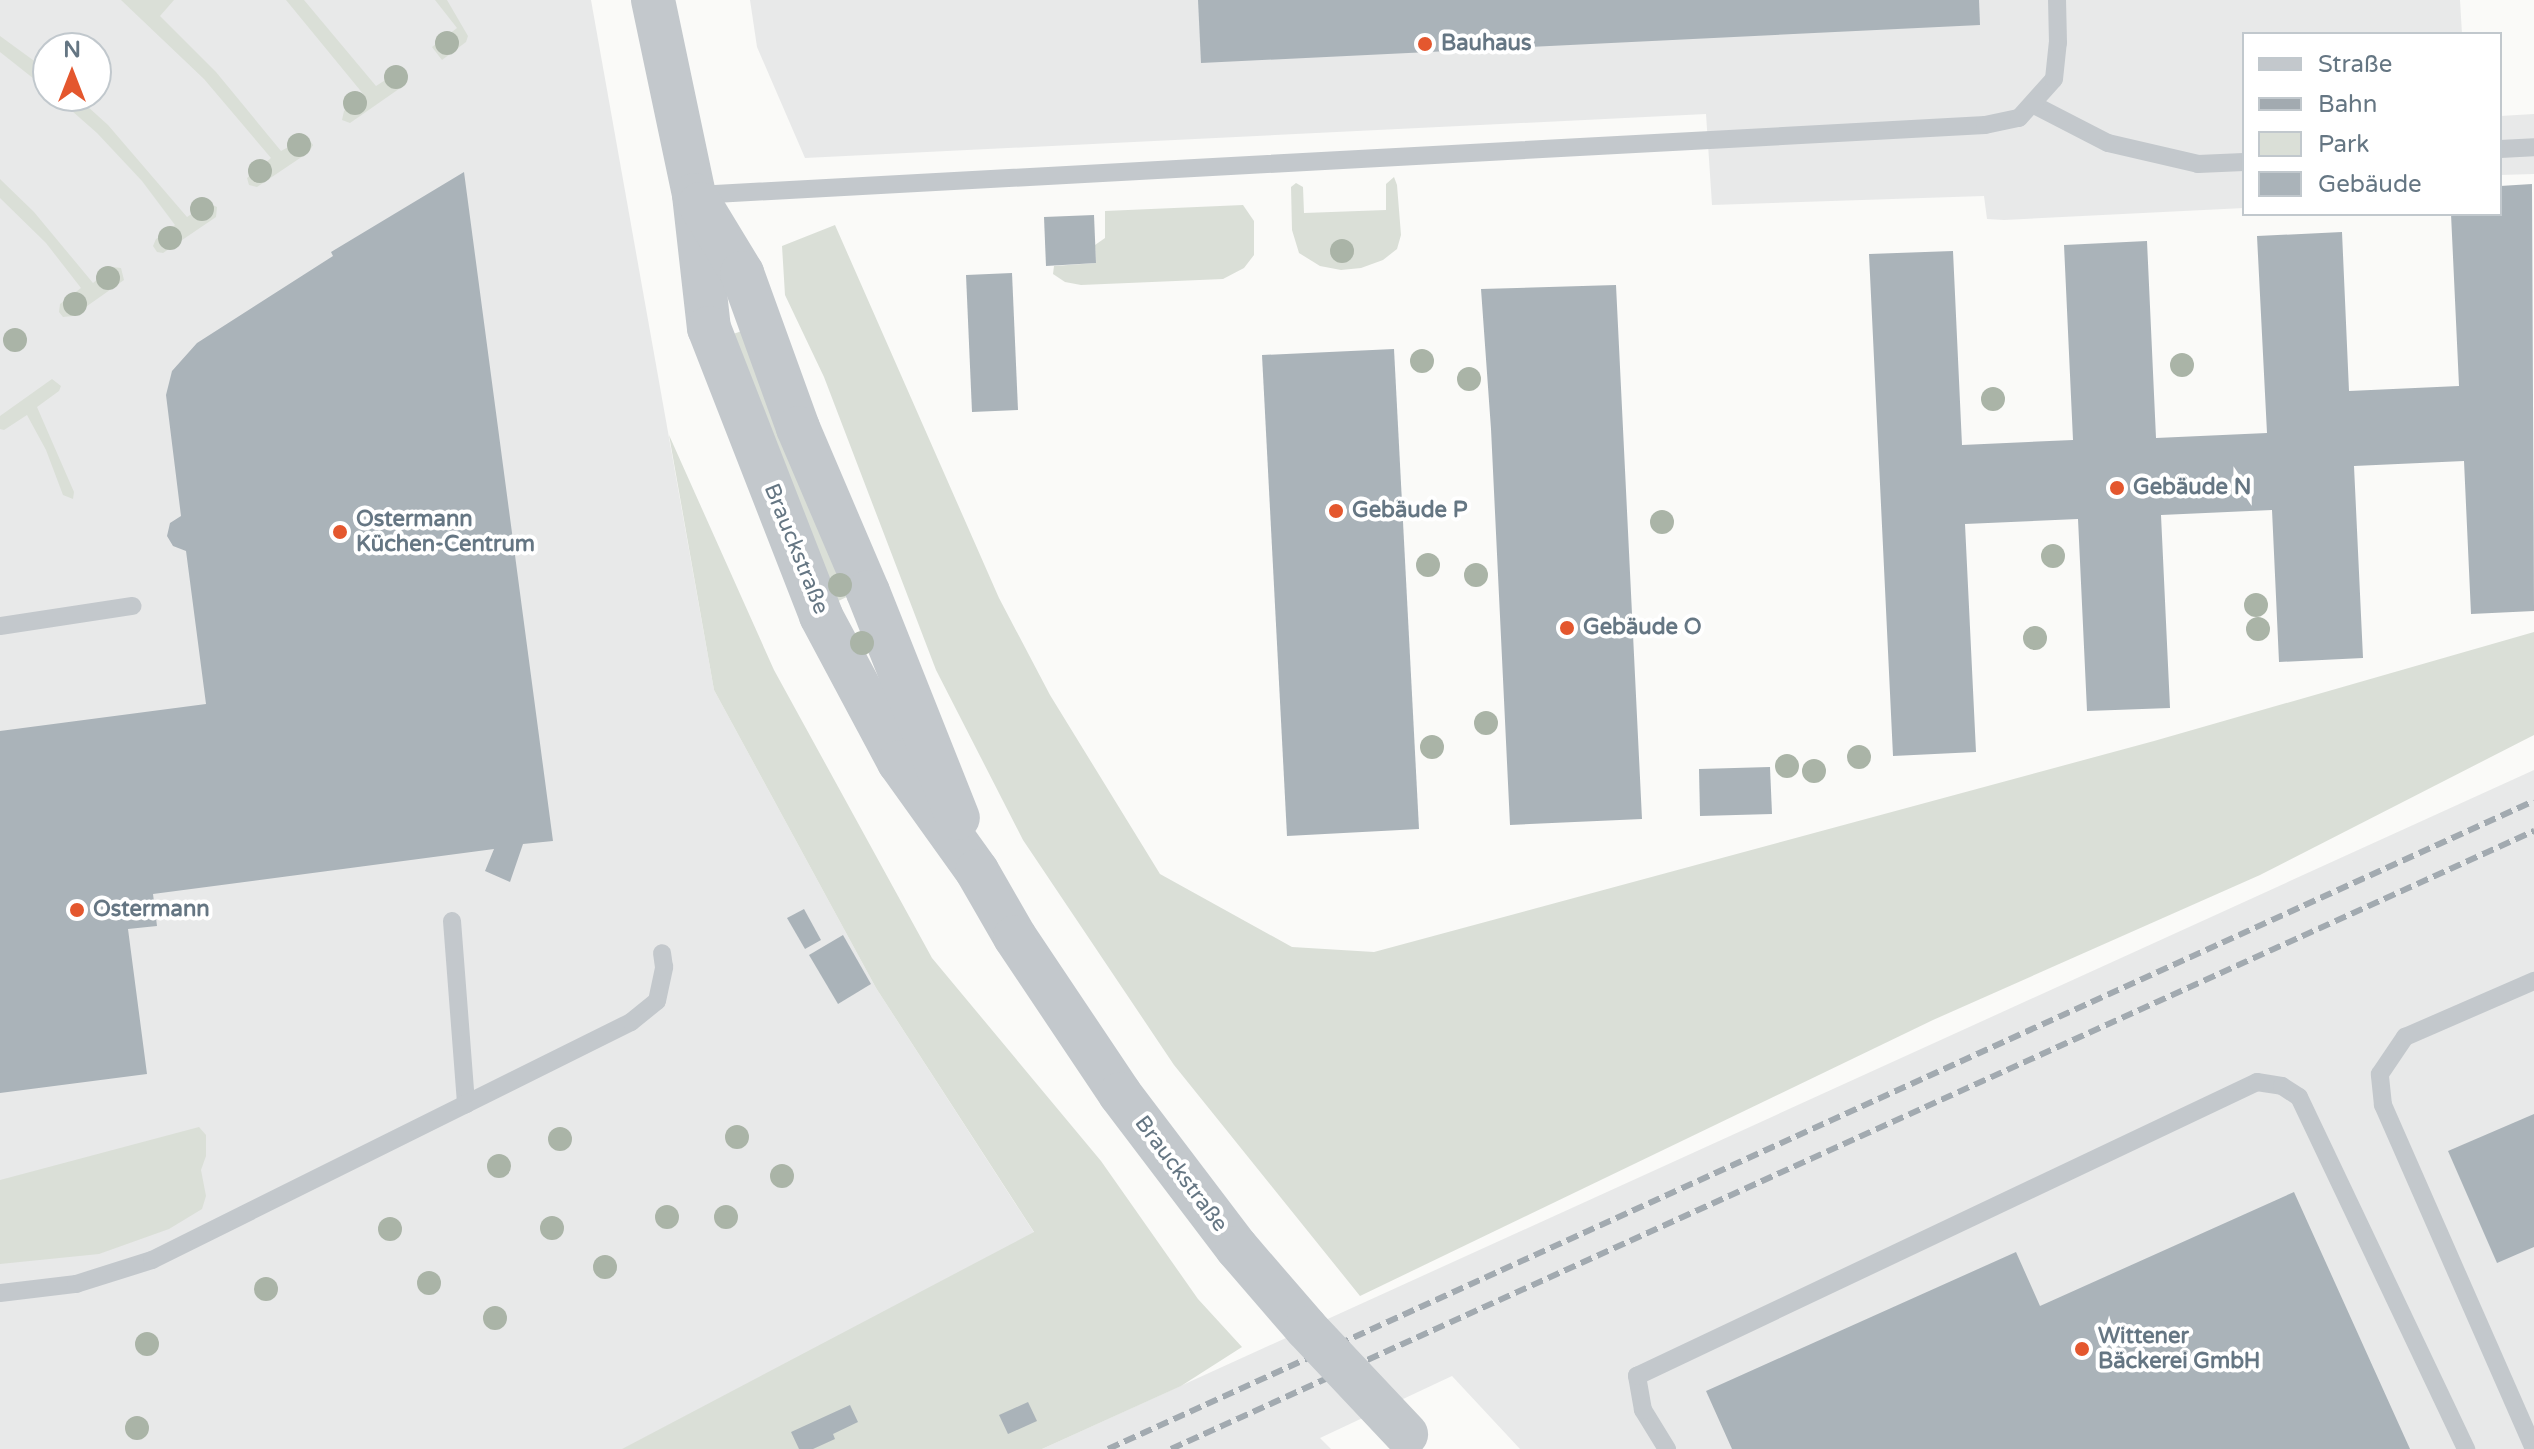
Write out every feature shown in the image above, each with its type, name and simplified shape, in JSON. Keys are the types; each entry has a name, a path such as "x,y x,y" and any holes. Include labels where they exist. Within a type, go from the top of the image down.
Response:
{"street":[{"name":"Brauckstraße","path":"653,0 694,195 742,273 798,428 934,753 977,871 1015,937 1120,1094 1237,1248 1306,1328 1414,1441"}],"lane":[{"path":"694,195 1985,125 2019,118 2034,105 2054,79 2058,43 2057,0"},
{"path":"2034,105 2108,143 2198,164 2242,162"},
{"path":"2502,149 2534,147"},
{"path":"0,626 132,606"},
{"path":"452,921 466,1104"},
{"path":"0,1293 76,1284 152,1260 631,1022 657,1001 664,967 662,953"},
{"path":"2534,981 2405,1037 2380,1074 2383,1105 2534,1449"},
{"path":"1667,1449 1643,1410 1637,1376 2257,1082 2282,1086 2299,1097 2466,1449"}],"shaded area":[{"name":"Ostermann","path":"0,0 591,0 714,690 876,988 1035,1234 623,1449 0,1449"},
{"path":"750,0 2460,0 2462,32 2242,32 2242,208 2004,220 1987,219 1984,196 1712,205 1706,114 805,158 757,47"},
{"path":"2534,114 2534,174 2502,175 2502,116"},
{"path":"2534,770 2534,1449 1520,1449 1452,1376 1320,1438 1331,1449 1042,1449"}],"green space":[{"path":"121,0 174,0 160,16 216,72 281,151 307,137 313,145 309,152 257,187 249,185 247,178 271,158 204,79"},
{"path":"286,0 304,0 376,86 401,70 406,84 350,123 342,120 344,111 364,95"},
{"path":"435,0 447,0 468,36 466,42 442,60 432,47 457,28"},
{"path":"0,36 32,59 32,77 0,52"},
{"path":"73,112 94,112 108,125 187,217 208,203 217,207 216,217 163,253 157,252 153,246 156,239 175,225 142,181"},
{"path":"1394,177 1401,235 1397,249 1383,260 1361,268 1341,270 1320,266 1299,253 1292,230 1291,187 1296,183 1303,187 1304,213 1386,210 1386,184"},
{"path":"0,179 34,212 93,283 112,267 121,268 124,280 73,316 63,317 59,312 60,304 81,288 46,243 0,198"},
{"path":"1243,205 1254,221 1254,255 1244,268 1223,279 1081,285 1065,282 1053,274 1054,266 1096,263 1095,245 1105,238 1105,211"},
{"path":"835,225 999,598 1050,695 1160,874 1292,947 1374,952 2154,741 2534,632 2534,735 2260,875 1933,1020 1360,1296 1174,1065 1023,840 936,670 824,377 785,295 782,246"},
{"path":"742,331 855,593 832,604 733,334"},
{"path":"52,379 61,386 59,391 37,407 74,492 73,499 63,495 46,450 27,415 4,430 0,429 0,416"},
{"path":"669,435 774,670 932,958 1101,1161 1198,1299 1242,1347 1181,1386 1042,1449 622,1449 1034,1232 876,988 714,690"},
{"path":"199,1127 206,1135 206,1156 201,1170 206,1196 202,1209 169,1229 99,1254 0,1264 0,1180"}],"building":[{"name":"Bauhaus","path":"1198,0 1979,0 1980,25 1201,63"},
{"name":"Ostermann Küchen-Centrum","path":"464,172 553,841 523,844 510,882 485,871 494,849 153,894 157,926 128,929 147,1074 0,1093 0,731 206,704 186,551 173,546 167,536 170,523 181,516 166,395 172,371 197,343 333,256 331,252"},
{"name":"Gebäude N","path":"2532,184 2534,611 2471,614 2464,461 2354,466 2363,658 2279,662 2272,510 2161,515 2170,708 2087,711 2078,519 1965,524 1976,752 1893,756 1869,254 1953,251 1962,445 2073,440 2064,245 2147,241 2156,438 2267,433 2257,236 2342,232 2349,391 2459,386 2451,216 2502,216 2502,186"},
{"path":"1094,215 1096,263 1046,266 1044,217"},
{"path":"1012,273 1018,410 972,412 966,275"},
{"name":"Gebäude O","path":"1616,285 1642,819 1510,825 1491,429 1481,289"},
{"name":"Gebäude P","path":"1394,349 1419,829 1287,836 1262,355"},
{"path":"1770,767 1772,814 1700,816 1699,769"},
{"path":"804,909 821,940 805,949 787,918"},
{"path":"843,935 871,984 838,1004 809,955"},
{"path":"2534,1114 2534,1247 2497,1263 2448,1151"},
{"name":"Wittener Bäckerei GmbH","path":"2294,1192 2410,1449 1732,1449 1706,1391 2016,1252 2040,1306"},
{"path":"1028,1402 1037,1421 1008,1434 999,1415"},
{"path":"850,1405 858,1422 833,1434 835,1439 813,1449 799,1449 791,1432"}],"railway":[{"path":"1108,1449 2534,801"},
{"path":"1171,1449 2534,831"}],"place":[{"name":"Bauhaus","path":"1425,44"},
{"name":"Gebäude N","path":"2117,488"},
{"name":"Gebäude P","path":"1336,511"},
{"name":"Ostermann Küchen-Centrum","path":"340,532"},
{"name":"Gebäude O","path":"1567,628"},
{"name":"Ostermann","path":"77,910"},
{"name":"Wittener Bäckerei GmbH","path":"2082,1349"}]}
